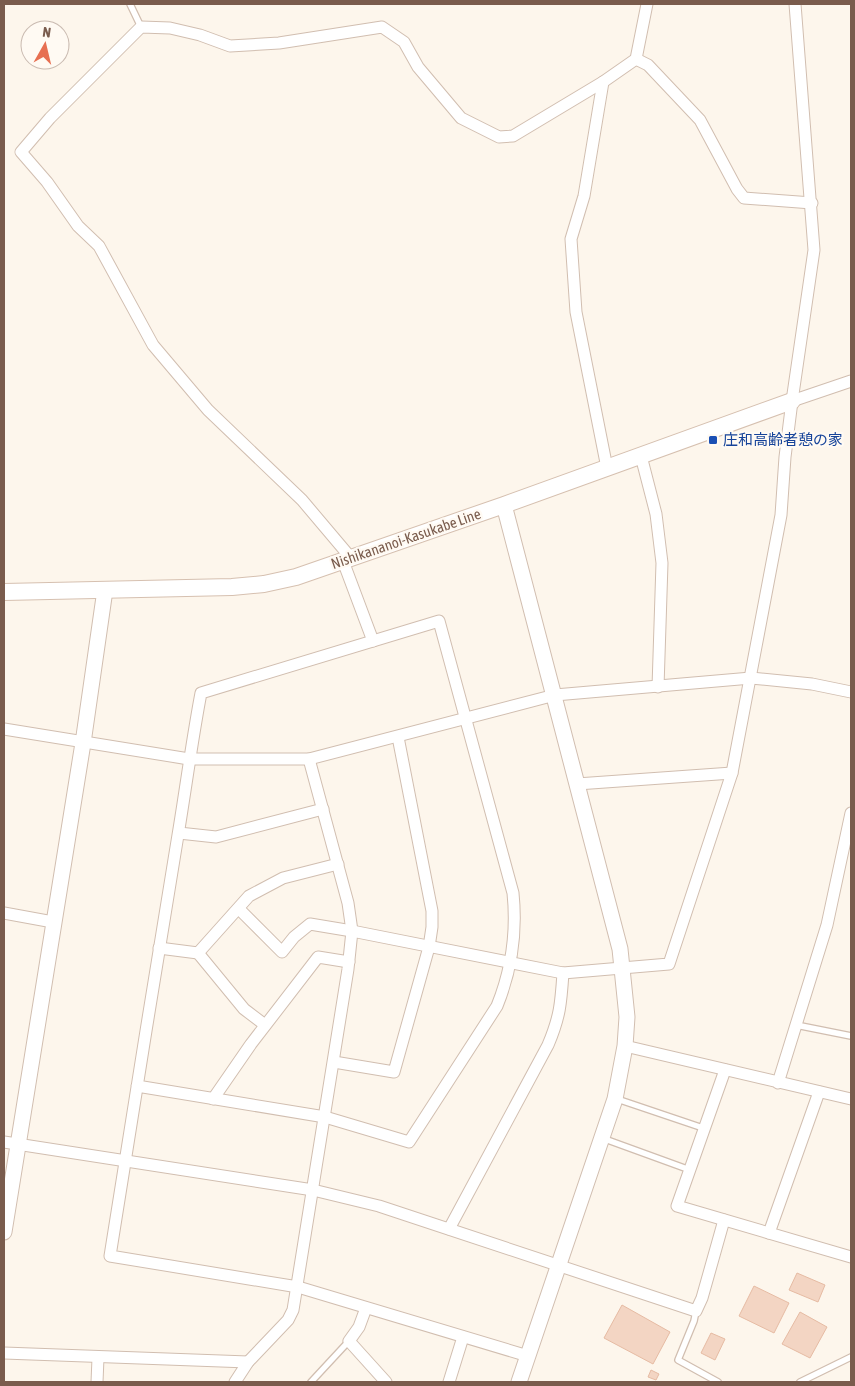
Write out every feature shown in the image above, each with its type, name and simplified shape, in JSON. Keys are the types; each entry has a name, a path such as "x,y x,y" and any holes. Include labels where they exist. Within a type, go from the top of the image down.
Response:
{"main road":[{"name":"Nishikananoi-Kasukabe Line","path":"4,592 232,587 264,584 296,577 504,505 792,401"}],"street":[{"path":"373,641 347,559 302,500 208,410 153,345 100,246 78,226 47,182 21,152 50,118 142,27 170,28 200,35 230,46 279,43 382,27 404,42 418,67 461,118 500,137 512,136 603,82 636,59 647,4"},
{"path":"239,909 282,952 294,937 310,924 563,973 668,964 732,773 781,515 785,457 814,250 812,204 795,4"},
{"path":"636,59 648,64 700,120 737,189 744,198 812,204"},
{"path":"603,82 584,196 571,239 576,312 607,468"},
{"path":"792,401 851,381"},
{"path":"641,456 656,514 662,563 658,687"},
{"path":"504,505 620,950 627,1017 625,1046 615,1099 519,1382"},
{"path":"4,1232 10,1143 53,922 83,743 105,590"},
{"path":"137,1086 325,1117 409,1142 497,1006 504,988 515,936 516,916 513,893 439,621 201,693 189,759 179,833 159,948 125,1161 110,1256 298,1288 528,1356"},
{"path":"4,729 189,759 309,759 398,737 464,717 555,695 751,678 812,684 851,692"},
{"path":"334,1062 394,1072 429,947 432,910 398,737"},
{"path":"235,1382 248,1362 288,1320 293,1310 349,962 352,931 348,903 309,759"},
{"path":"577,784 732,773"},
{"path":"179,833 216,837 323,810"},
{"path":"778,1083 827,925 851,813"},
{"path":"198,953 239,909 248,896 283,878 338,864"},
{"path":"4,913 53,922"},
{"path":"159,948 198,953 244,1009 265,1024"},
{"path":"213,1099 265,1024 318,957 349,962"},
{"path":"449,1229 556,1027 561,1006 563,973"},
{"path":"625,1046 851,1099"},
{"path":"725,1070 676,1206 851,1257"},
{"path":"769,1233 819,1092"},
{"path":"10,1143 313,1190 379,1206 696,1311 702,1298 724,1220"},
{"path":"366,1308 359,1327 349,1341 386,1382"},
{"path":"448,1382 463,1337"},
{"path":"4,1354 248,1362"},
{"path":"97,1382 98,1358"}],"lane":[{"path":"130,4 142,27"},
{"path":"796,1025 851,1036"},
{"path":"615,1099 703,1128"},
{"path":"602,1138 690,1170"},
{"path":"696,1311 694,1322 678,1360 718,1382"},
{"path":"311,1382 349,1341"},
{"path":"800,1382 851,1357"}],"building":[{"path":"797,1273 825,1285 818,1302 789,1290"},
{"path":"754,1286 789,1303 774,1333 739,1316"},
{"path":"622,1305 670,1332 653,1364 604,1338"},
{"path":"800,1312 827,1327 810,1358 782,1344"},
{"path":"711,1333 725,1339 715,1360 701,1353"},
{"path":"651,1370 659,1374 656,1380 648,1377"}],"place":[{"name":"庄和高齢者憩の家","path":"713,440"}]}
